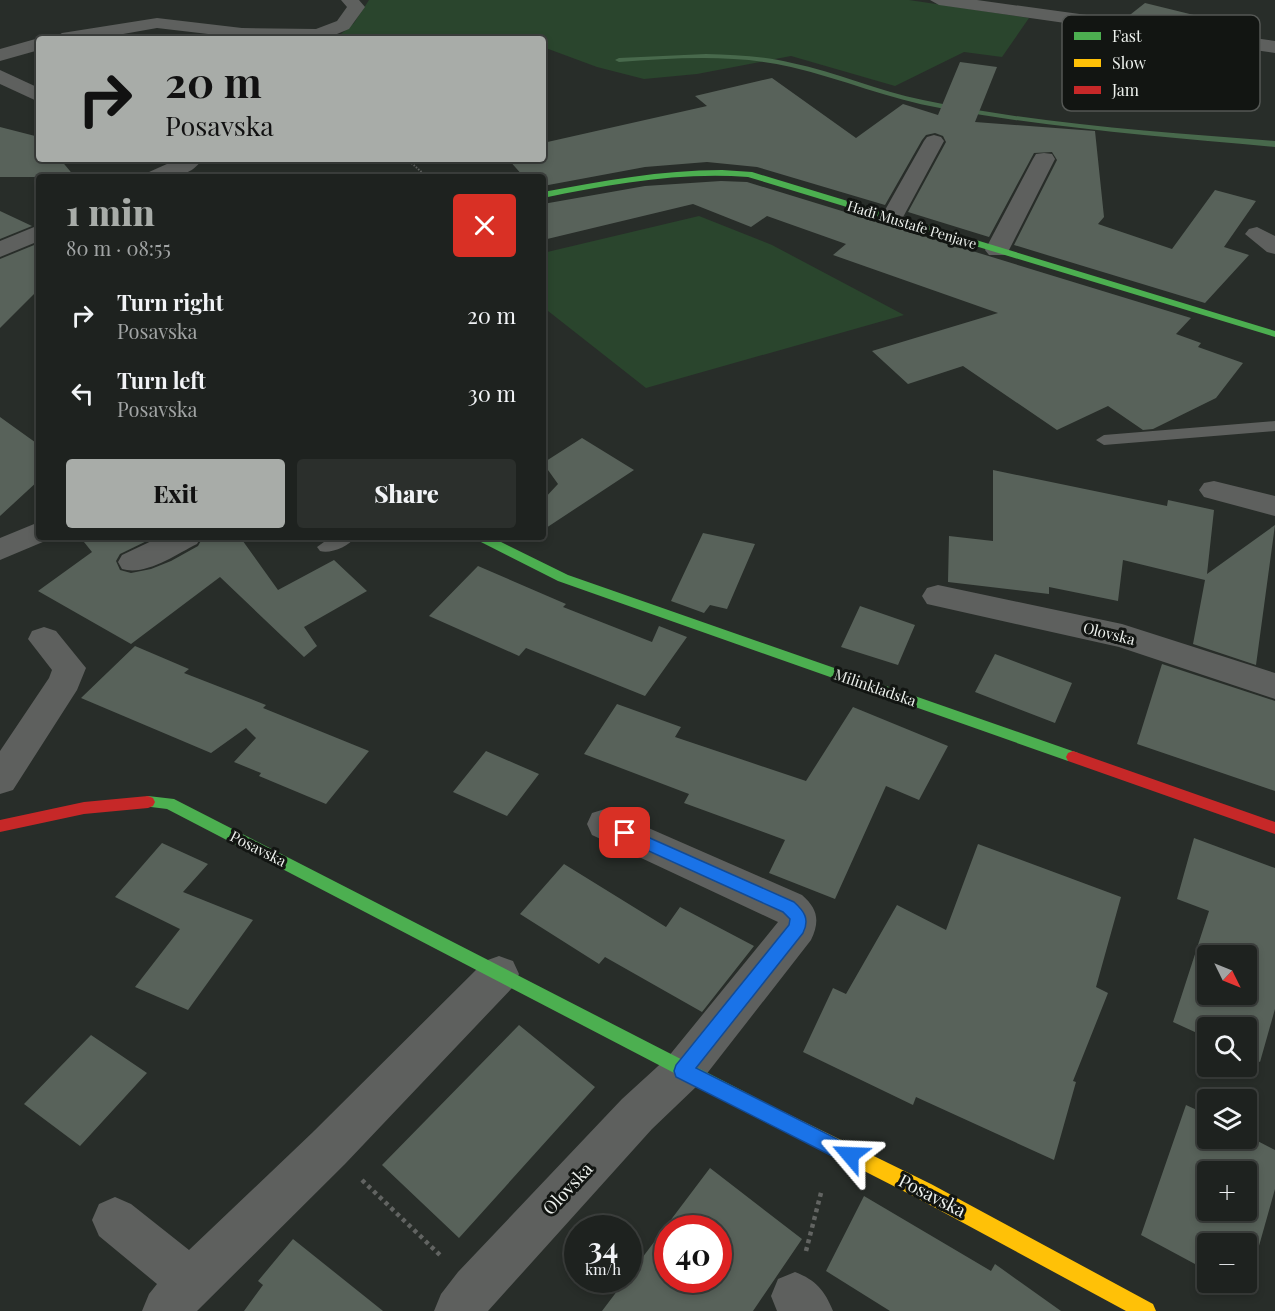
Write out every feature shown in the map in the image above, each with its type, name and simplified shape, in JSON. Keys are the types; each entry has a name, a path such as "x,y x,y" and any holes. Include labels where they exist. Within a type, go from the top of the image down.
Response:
{"street":[{"path":"79,36 158,22 249,36 328,33 343,25 356,7 350,0"},
{"path":"939,0 1062,17"},
{"path":"0,55 36,45"},
{"path":"1260,45 1275,47"},
{"path":"0,76 36,94"},
{"path":"891,219 934,141"},
{"path":"997,250 1044,159"},
{"path":"165,174 188,166"},
{"name":"Hađi Mustafe Penjave","path":"546,194 645,175 707,170 749,174 1275,334"},
{"path":"1,249 36,233"},
{"path":"1214,490 1275,506"},
{"path":"0,550 36,533"},
{"path":"133,562 180,540"},
{"name":"Milinkladska","path":"486,540 563,578 1275,828"},
{"name":"Olovska","path":"938,596 1122,636 1275,686"},
{"path":"0,780 65,681 69,668 44,639"},
{"name":"Posavska","path":"0,826 99,804 135,801 169,803 683,1071 924,1191 1146,1311"},
{"path":"605,824 788,907 798,916 797,928 683,1071"},
{"path":"115,1220 179,1296 329,1148 499,974"},
{"name":"Olovska","path":"466,1300 637,1114 683,1071"}],"lane":[{"path":"1104,440 1275,426"},
{"path":"326,547 340,540"}],"path":[{"path":"410,162 424,174"},
{"path":"802,1304 832,1146"},
{"path":"329,1148 466,1300"}],"green space":[{"path":"369,0 909,0 1029,18 1002,57 964,52 895,86 791,56 697,74 644,79 597,67 546,48 546,36 491,34 477,36 339,36 354,23"},
{"path":"699,216 772,245 904,315 646,388 546,309 546,252"}],"building":[{"path":"1145,3 1194,15 1130,15"},
{"path":"960,62 997,67 975,122 1095,131 1104,217 1098,224 1172,249 1215,190 1256,201 1224,247 1249,255 1205,303 1014,245 1057,160 1052,152 1034,153 989,237 908,212 946,142 943,136 935,133 926,135 922,140 885,205 757,167 707,162 645,167 546,185 546,174 521,174 511,162 546,162 546,142 707,106 695,96 772,78 856,138 903,104 938,115"},
{"path":"0,127 36,136 36,162 62,162 72,174 36,174 36,177 0,177"},
{"path":"721,181 747,182 1191,318 1176,334 1201,343 1198,347 1243,363 1216,398 1153,429 1143,430 1108,406 1057,430 963,366 908,384 872,351 998,313 833,255 846,244 767,216 751,227 693,204 546,239 546,203 645,186"},
{"path":"0,211 32,226 0,239"},
{"path":"36,244 36,292 0,328 0,259"},
{"path":"0,417 36,443 36,483 0,516"},
{"path":"582,438 634,470 546,528 546,497 558,484 546,467 546,461"},
{"path":"993,470 1167,506 1168,500 1214,510 1207,574 1275,525 1256,665 1193,644 1205,580 1123,560 1118,601 1049,587 1049,594 948,582 949,536 993,541"},
{"path":"703,533 755,544 727,609 710,605 704,613 671,601"},
{"path":"82,540 149,540 120,554 116,561 120,570 131,573 151,569 171,561 198,546 201,540 242,540 278,590 334,560 367,591 304,627 317,646 304,657 220,577 131,644 38,591 92,552"},
{"path":"478,566 566,604 563,607 652,642 659,626 687,637 645,696 526,648 519,656 429,616"},
{"path":"860,606 915,625 898,665 841,647"},
{"path":"135,646 189,669 184,673 266,705 263,708 369,751 326,804 259,776 261,773 234,762 256,738 246,728 211,753 81,698"},
{"path":"995,654 1072,683 1055,723 975,692"},
{"path":"1162,664 1275,701 1275,791 1137,744"},
{"path":"617,704 681,727 675,737 806,781 853,707 948,746 919,800 886,786 835,899 769,873 785,840 684,803 689,794 584,754"},
{"path":"486,751 539,774 507,816 453,792"},
{"path":"1194,838 1275,868 1275,1009 1260,1062 1257,1061 1257,1017 1197,1017 1197,1033 1173,1022 1197,948 1197,1005 1257,1005 1257,945 1198,945 1209,911 1177,899"},
{"path":"162,843 208,864 183,892 253,920 188,1010 135,987 180,929 115,897"},
{"path":"978,844 1121,897 1096,987 1108,993 1073,1081 1076,1082 1054,1160 916,1097 913,1105 803,1052 833,988 846,994 897,905 946,930"},
{"path":"564,864 666,927 680,907 754,946 702,1012 605,957 599,964 520,914"},
{"path":"519,1025 595,1087 459,1238 382,1165"},
{"path":"91,1035 147,1073 80,1146 24,1104"},
{"path":"1186,1105 1197,1110 1197,1149 1257,1149 1257,1141 1275,1150 1275,1189 1257,1253 1257,1233 1197,1233 1197,1265 1141,1235"},
{"path":"710,1168 802,1239 753,1311 602,1311 616,1293 642,1293 642,1258 654,1242 654,1293 732,1293 732,1215 675,1215"},
{"path":"864,1196 991,1271 995,1264 1061,1311 890,1311 826,1271"},
{"path":"293,1239 383,1311 244,1311 263,1285 258,1281"}],"waterway":[{"path":"619,60 706,56 749,58 792,65 903,98 941,106 1107,128 1275,144"}],"traffic: fast":[{"path":"546,194 620,180 670,174 695,172 749,174 1275,334"},
{"path":"487,540 563,578 1073,757"},
{"path":"148,802 169,803 784,1121"}],"traffic: slow":[{"path":"784,1121 924,1191 1146,1311"}],"traffic: jam":[{"path":"1073,757 1275,828"},
{"path":"0,826 84,808 148,802"}],"route":[{"path":"625,833 788,907 798,916 797,928 683,1071 850,1155"}]}
